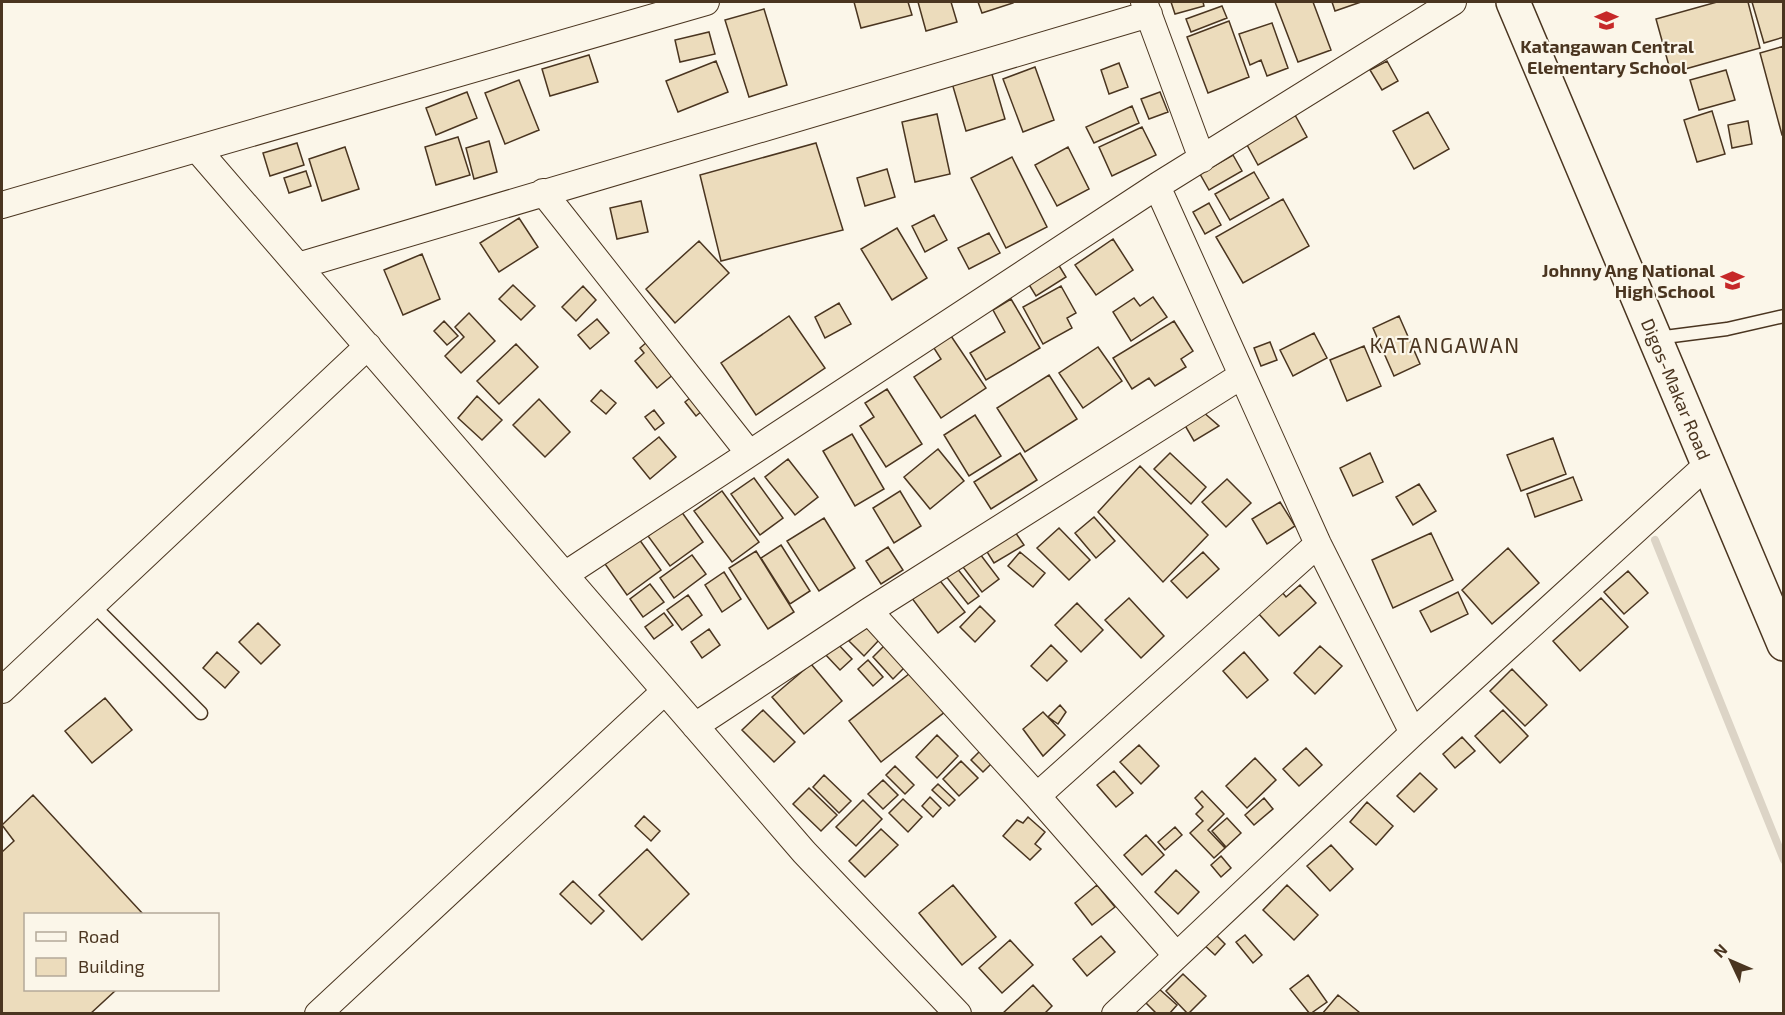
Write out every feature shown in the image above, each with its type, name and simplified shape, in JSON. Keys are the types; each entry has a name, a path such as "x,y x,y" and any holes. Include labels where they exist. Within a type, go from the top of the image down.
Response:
{"highway":[{"name":"Digos-Makar Road","path":"1513,2 1653,339 1784,644"}],"street":[{"path":"2,205 706,2"},
{"path":"566,574 1157,186 1453,2"},
{"path":"298,266 1147,8 1202,159"},
{"path":"197,149 804,852 957,1014"},
{"path":"1157,186 1318,544 1413,734"},
{"path":"543,192 750,453"},
{"path":"2,690 368,346"},
{"path":"695,726 869,611 1241,376"},
{"path":"1115,1014 1413,734 1707,465"},
{"path":"1037,796 1318,544"},
{"path":"869,611 1037,796 1176,955"},
{"path":"318,1014 665,691"}],"lane":[{"path":"1653,339 1727,329 1780,316 1784,304"},
{"path":"92,604 201,713"}],"building":[{"path":"854,2 908,2 912,15 861,28"},
{"path":"918,2 951,2 957,22 926,31"},
{"path":"978,2 1013,2 1013,3 982,13"},
{"path":"1171,2 1203,2 1204,6 1175,14"},
{"path":"1275,2 1313,2 1331,50 1298,62"},
{"path":"1332,2 1361,2 1335,11"},
{"path":"1717,2 1748,2 1760,48 1671,73 1656,19"},
{"path":"1752,2 1784,2 1784,37 1764,43"},
{"path":"1222,6 1227,18 1191,32 1186,19"},
{"path":"764,9 787,85 749,97 725,20"},
{"path":"1229,21 1249,77 1208,93 1187,37"},
{"path":"1272,23 1288,68 1267,76 1261,60 1250,65 1239,34"},
{"path":"709,32 715,54 680,62 675,40"},
{"path":"1784,46 1784,135 1782,135 1760,53"},
{"path":"589,55 598,82 550,96 542,69"},
{"path":"716,61 728,92 678,112 666,81"},
{"path":"1387,61 1398,81 1382,90 1370,70"},
{"path":"1119,63 1128,87 1109,94 1101,70"},
{"path":"1035,67 1054,120 1023,132 1003,79"},
{"path":"1726,70 1735,100 1699,110 1690,80"},
{"path":"991,71 1005,119 966,131 952,83"},
{"path":"519,80 539,130 505,144 485,93"},
{"path":"467,92 477,118 436,135 426,108"},
{"path":"1160,92 1168,112 1149,119 1141,99"},
{"path":"1132,106 1139,123 1094,143 1086,127"},
{"path":"1712,111 1725,154 1697,162 1684,120"},
{"path":"1428,112 1449,149 1414,169 1393,131"},
{"path":"937,114 950,174 915,182 902,122"},
{"path":"1295,115 1307,137 1258,165 1246,143"},
{"path":"1748,121 1752,144 1732,148 1728,125"},
{"path":"1142,127 1156,155 1112,176 1099,147"},
{"path":"458,137 470,175 436,185 425,147"},
{"path":"489,141 497,172 474,179 466,148"},
{"path":"297,143 304,165 270,176 263,153"},
{"path":"816,143 843,230 721,261 700,175"},
{"path":"345,147 359,189 322,201 309,159"},
{"path":"1068,147 1089,189 1057,206 1035,165"},
{"path":"1233,155 1242,171 1209,190 1200,174"},
{"path":"1012,157 1047,227 1006,248 971,178"},
{"path":"887,169 895,197 865,206 857,178"},
{"path":"306,171 311,186 289,193 284,178"},
{"path":"1254,172 1269,198 1230,220 1215,194"},
{"path":"1283,199 1309,246 1243,283 1216,237"},
{"path":"641,201 648,232 617,239 610,208"},
{"path":"1209,203 1221,225 1205,234 1193,212"},
{"path":"934,215 947,240 925,252 912,226"},
{"path":"519,218 538,247 499,272 480,243"},
{"path":"897,228 927,278 892,300 861,249"},
{"path":"989,233 1000,253 969,269 958,248"},
{"path":"1113,239 1133,270 1096,295 1075,265"},
{"path":"699,241 729,273 675,323 646,289"},
{"path":"422,254 440,299 403,315 384,270"},
{"path":"1058,264 1066,277 1036,296 1028,283"},
{"path":"513,285 535,306 521,320 499,299"},
{"path":"583,286 596,300 576,321 562,307"},
{"path":"1061,286 1076,313 1067,318 1072,328 1043,344 1023,307"},
{"path":"1153,297 1167,317 1131,341 1113,312 1134,298 1140,306"},
{"path":"1011,299 1040,348 986,380 970,353 1005,332 993,310"},
{"path":"839,303 851,324 825,338 815,317"},
{"path":"469,313 495,341 461,373 445,356 464,337 455,327"},
{"path":"789,316 825,368 756,415 721,363"},
{"path":"1399,316 1420,364 1394,376 1373,328"},
{"path":"597,319 609,333 590,349 578,335"},
{"path":"444,321 458,336 447,345 434,331"},
{"path":"1174,321 1193,351 1181,359 1186,367 1155,386 1149,378 1132,389 1113,358"},
{"path":"949,333 986,388 941,418 914,377 941,359 932,345"},
{"path":"1314,333 1327,358 1293,376 1280,350"},
{"path":"647,342 674,374 657,388 635,361 644,353 640,348"},
{"path":"1270,342 1277,360 1261,366 1254,348"},
{"path":"516,344 538,367 499,404 477,381"},
{"path":"1364,346 1381,386 1347,401 1330,360"},
{"path":"1098,347 1122,381 1083,408 1059,373"},
{"path":"1049,375 1077,419 1025,452 997,408"},
{"path":"887,389 922,444 886,467 860,426 874,417 865,403"},
{"path":"601,390 616,403 606,414 591,401"},
{"path":"697,392 708,406 696,416 685,402"},
{"path":"477,396 502,420 482,440 458,418"},
{"path":"539,399 570,432 545,457 513,425"},
{"path":"654,410 664,423 655,430 645,417"},
{"path":"1202,411 1219,426 1194,441 1183,422"},
{"path":"975,415 1001,456 969,476 944,435"},
{"path":"852,434 884,489 855,506 823,451"},
{"path":"659,437 676,457 650,479 633,458"},
{"path":"1553,438 1566,474 1521,491 1507,455"},
{"path":"938,449 964,481 930,509 904,477"},
{"path":"1020,453 1037,480 991,509 974,482"},
{"path":"1170,453 1206,487 1191,504 1154,469"},
{"path":"1370,453 1383,482 1353,496 1340,468"},
{"path":"788,459 818,497 795,515 765,477"},
{"path":"1140,466 1208,535 1163,582 1098,512"},
{"path":"1573,477 1582,500 1535,517 1527,494"},
{"path":"754,478 783,518 760,535 731,494"},
{"path":"1227,479 1251,503 1226,527 1202,502"},
{"path":"1419,484 1436,511 1413,525 1396,497"},
{"path":"722,491 759,542 732,562 694,511"},
{"path":"900,491 921,526 894,543 873,508"},
{"path":"1280,502 1295,526 1267,544 1252,519"},
{"path":"681,511 703,542 670,566 648,536"},
{"path":"1094,517 1115,541 1096,558 1075,533"},
{"path":"824,518 855,568 819,591 787,541"},
{"path":"1059,528 1090,560 1069,580 1037,548"},
{"path":"1013,529 1024,545 994,563 984,547"},
{"path":"1431,533 1453,580 1393,608 1372,560"},
{"path":"639,539 661,570 627,595 605,564"},
{"path":"781,545 810,591 790,604 761,558"},
{"path":"888,547 903,570 881,584 866,561"},
{"path":"1508,548 1539,583 1492,624 1462,590"},
{"path":"756,551 794,612 768,629 729,568"},
{"path":"1020,552 1045,573 1033,587 1008,566"},
{"path":"1203,552 1219,569 1187,598 1171,581"},
{"path":"980,554 999,579 982,592 963,567"},
{"path":"692,555 706,574 674,598 660,578"},
{"path":"956,567 979,596 968,604 945,575"},
{"path":"1628,571 1648,593 1624,614 1604,592"},
{"path":"724,572 741,599 722,612 705,585"},
{"path":"937,577 965,612 938,633 911,597"},
{"path":"650,584 664,602 643,617 630,599"},
{"path":"1300,585 1316,603 1279,636 1258,613 1282,592 1286,597"},
{"path":"1458,592 1468,614 1431,632 1420,611"},
{"path":"688,595 702,615 682,630 667,610"},
{"path":"1129,598 1164,636 1141,658 1105,620"},
{"path":"1601,598 1628,627 1580,671 1553,641"},
{"path":"1077,603 1103,630 1081,652 1055,625"},
{"path":"980,606 995,621 975,642 960,627"},
{"path":"664,613 673,625 654,639 645,627"},
{"path":"258,623 280,645 261,664 239,642"},
{"path":"866,625 880,639 864,656 849,641"},
{"path":"709,629 720,645 702,658 691,642"},
{"path":"889,641 910,662 893,679 873,657"},
{"path":"836,642 852,659 840,670 824,653"},
{"path":"1051,645 1067,661 1047,681 1031,666"},
{"path":"1320,646 1342,666 1315,694 1294,673"},
{"path":"217,652 239,672 225,688 203,668"},
{"path":"1244,652 1268,680 1247,698 1223,671"},
{"path":"868,660 883,677 873,686 858,669"},
{"path":"811,664 842,701 804,734 772,697"},
{"path":"1512,669 1547,705 1525,726 1490,691"},
{"path":"914,670 946,711 881,762 849,721"},
{"path":"105,698 132,730 92,763 65,731"},
{"path":"1060,705 1066,712 1058,724 1048,717"},
{"path":"763,710 795,742 774,762 742,730"},
{"path":"1503,710 1528,736 1500,763 1475,736"},
{"path":"1043,712 1065,735 1043,756 1023,729"},
{"path":"937,735 958,756 937,778 916,757"},
{"path":"1462,737 1475,751 1455,768 1443,754"},
{"path":"1139,745 1159,766 1141,784 1120,762"},
{"path":"983,748 995,760 983,772 971,760"},
{"path":"1306,748 1322,765 1299,786 1283,769"},
{"path":"1255,758 1276,780 1247,808 1226,786"},
{"path":"961,761 978,778 959,796 943,779"},
{"path":"895,766 914,785 905,794 886,775"},
{"path":"1114,771 1133,793 1116,807 1097,785"},
{"path":"1420,773 1437,789 1414,812 1397,796"},
{"path":"824,775 851,801 839,813 813,787"},
{"path":"883,780 898,795 883,809 868,794"},
{"path":"938,784 955,800 949,806 932,790"},
{"path":"809,788 837,815 821,831 793,804"},
{"path":"1202,791 1224,814 1208,830 1225,848 1214,858 1190,833 1203,821 1196,814 1203,807 1195,798"},
{"path":"33,795 142,913 24,913 24,991 115,991 90,1014 2,1014 2,852 14,841 2,825"},
{"path":"930,797 941,808 933,817 922,806"},
{"path":"1264,798 1273,809 1254,825 1245,815"},
{"path":"903,799 922,817 908,832 889,813"},
{"path":"863,800 882,819 856,846 836,827"},
{"path":"1367,802 1393,826 1376,845 1350,822"},
{"path":"644,816 660,831 651,841 635,826"},
{"path":"1028,817 1045,832 1035,844 1041,849 1030,860 1003,836 1017,820 1023,823"},
{"path":"1227,818 1241,833 1226,847 1212,831"},
{"path":"1175,827 1182,835 1165,850 1158,842"},
{"path":"881,829 898,845 865,877 849,861"},
{"path":"1146,835 1164,855 1142,875 1124,855"},
{"path":"1331,845 1353,869 1330,891 1307,866"},
{"path":"647,849 689,894 642,940 599,895"},
{"path":"1221,856 1231,868 1221,877 1211,865"},
{"path":"1176,870 1199,892 1178,914 1155,892"},
{"path":"573,881 604,911 591,924 560,894"},
{"path":"953,885 996,937 962,965 919,913"},
{"path":"1097,885 1115,907 1092,925 1075,903"},
{"path":"1287,885 1318,915 1294,940 1263,910"},
{"path":"1214,933 1225,944 1215,955 1203,944"},
{"path":"1245,935 1262,955 1253,963 1236,942"},
{"path":"1101,936 1115,952 1087,976 1073,959"},
{"path":"1010,940 1033,965 1002,993 979,968"},
{"path":"1183,974 1206,996 1188,1014 1166,991"},
{"path":"1308,975 1327,1002 1310,1014 1290,989"},
{"path":"1033,985 1052,1006 1044,1014 1002,1014"},
{"path":"1158,988 1177,1005 1169,1014 1157,1014 1145,1002"},
{"path":"1338,995 1359,1012 1359,1014 1322,1014"}],"waterway":[{"path":"1655,540 1784,860"}],"place":[{"name":"Katangawan Central Elementary School","path":"1607,20"},
{"name":"Johnny Ang National High School","path":"1733,280"}],"district":[{"name":"KATANGAWAN","path":"1445,344"}]}
